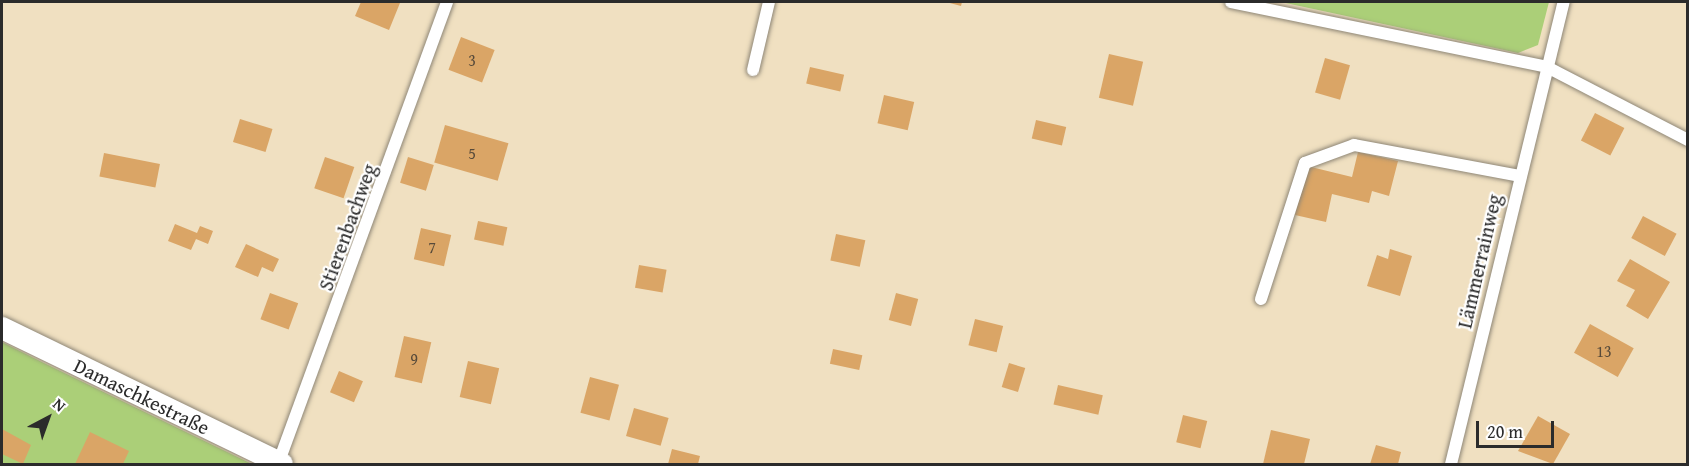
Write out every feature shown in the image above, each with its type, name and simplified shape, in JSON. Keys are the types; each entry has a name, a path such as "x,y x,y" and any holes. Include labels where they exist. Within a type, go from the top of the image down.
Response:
{"street":[{"name":"Damaschkestraße","path":"2,328 280,464"}],"lane":[{"name":"Stierenbachweg","path":"280,464 447,2"},
{"path":"753,70 769,2"},
{"path":"1231,2 1547,67 1688,140"},
{"name":"Lämmerrainweg","path":"1450,465 1564,2"},
{"path":"1261,299 1305,163 1354,145 1520,176"}],"green space":[{"path":"1281,2 1549,2 1538,45 1518,53"},
{"path":"2,342 44,363 252,464 2,464"}],"building":[{"path":"361,2 400,3 389,30 355,16"},
{"path":"946,2 962,2 961,6"},
{"path":"461,37 495,50 482,83 448,70"},
{"path":"1109,54 1143,62 1133,106 1099,98"},
{"path":"1325,58 1350,65 1340,100 1315,93"},
{"path":"810,67 844,75 840,91 806,84"},
{"path":"884,95 914,102 908,130 877,123"},
{"path":"1595,113 1624,128 1610,156 1581,141"},
{"path":"240,119 273,129 265,152 233,142"},
{"path":"1036,120 1066,127 1062,145 1032,139"},
{"path":"445,125 508,143 498,181 434,162"},
{"path":"1358,152 1398,161 1389,196 1372,191 1369,203 1332,194 1326,222 1295,215 1307,166 1352,177"},
{"path":"104,153 160,164 155,187 99,177"},
{"path":"325,157 354,167 344,198 314,188"},
{"path":"408,157 434,165 426,191 400,183"},
{"path":"1643,216 1677,234 1665,256 1631,238"},
{"path":"478,221 507,227 503,246 474,240"},
{"path":"175,224 197,233 200,226 213,231 208,244 196,239 191,250 168,241"},
{"path":"421,228 451,235 444,266 414,259"},
{"path":"836,234 865,240 860,267 830,260"},
{"path":"246,244 279,259 273,272 262,267 258,277 235,267"},
{"path":"1390,249 1412,256 1400,296 1367,286 1377,255 1388,259"},
{"path":"1630,259 1670,282 1648,319 1626,306 1635,290 1617,281"},
{"path":"639,265 667,270 663,293 635,288"},
{"path":"270,293 298,303 289,330 260,319"},
{"path":"896,293 918,299 911,326 889,320"},
{"path":"975,319 1003,326 997,352 968,345"},
{"path":"1590,324 1634,348 1618,377 1574,353"},
{"path":"404,336 431,342 422,383 395,377"},
{"path":"833,349 862,355 859,370 830,364"},
{"path":"468,361 499,368 491,404 460,397"},
{"path":"1009,363 1025,368 1018,392 1002,387"},
{"path":"339,371 363,381 354,402 330,392"},
{"path":"590,377 619,385 609,421 580,413"},
{"path":"1058,385 1103,395 1098,415 1054,404"},
{"path":"634,408 669,418 661,446 626,436"},
{"path":"1183,415 1207,421 1200,448 1176,442"},
{"path":"1538,416 1570,434 1553,464 1518,451"},
{"path":"2,429 31,445 23,464 2,454"},
{"path":"1271,430 1310,439 1304,464 1263,464"},
{"path":"90,432 129,451 123,464 75,464"},
{"path":"1376,445 1401,452 1398,464 1370,464"},
{"path":"672,449 700,456 698,464 668,464"}]}
